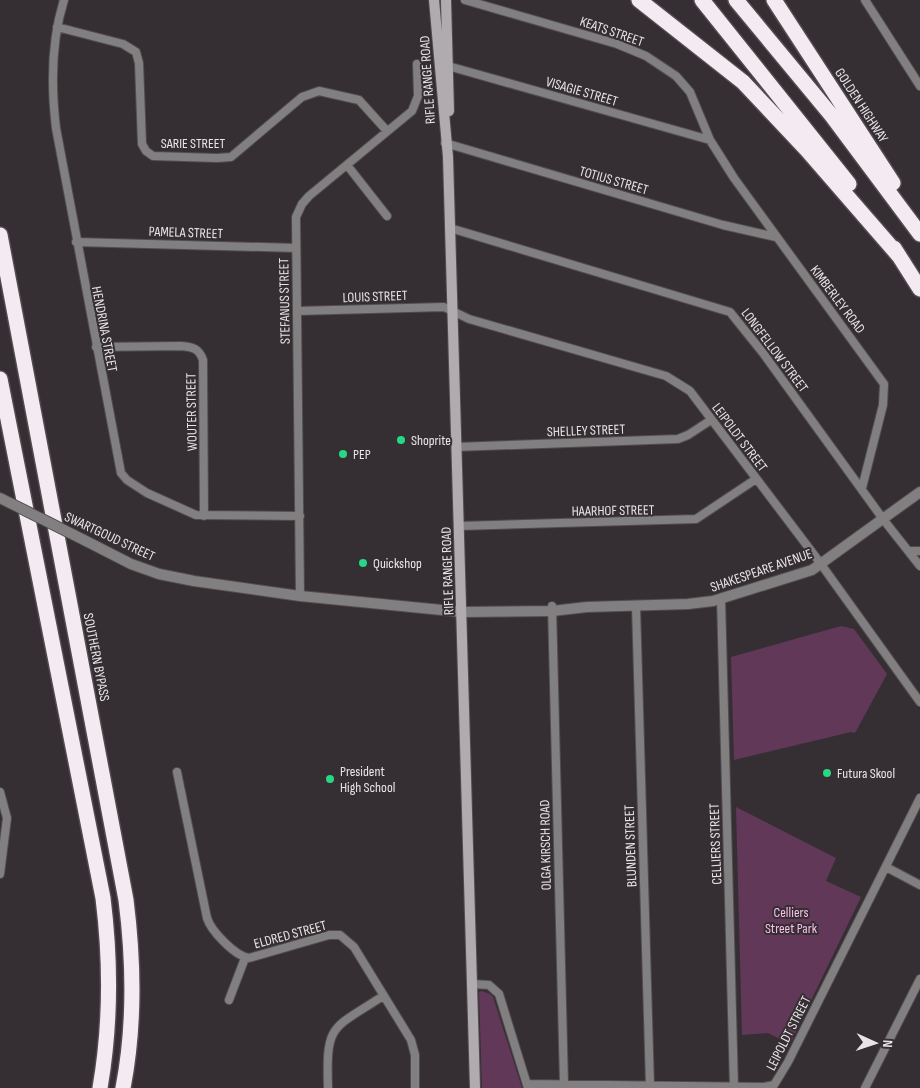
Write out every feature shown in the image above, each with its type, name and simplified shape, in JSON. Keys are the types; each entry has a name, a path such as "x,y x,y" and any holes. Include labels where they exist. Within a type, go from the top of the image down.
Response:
{"highway":[{"path":"639,0 743,82 807,150 899,256"},
{"path":"702,0 857,194 920,289"},
{"path":"736,0 826,109 920,234"},
{"name":"GOLDEN HIGHWAY","path":"774,0 902,196 920,230"},
{"name":"SOUTHERN BYPASS","path":"0,235 126,900 132,970 132,1007 123,1088"},
{"path":"0,378 103,898 108,937 109,1000 100,1088"},
{"path":"91,1088 109,1000"}],"main road":[{"name":"RIFLE RANGE ROAD","path":"434,0 448,144"},
{"name":"RIFLE RANGE ROAD","path":"446,0 448,157 475,1088"}],"street":[{"name":"HENDRINA STREET","path":"64,0 57,27 52,100 76,242 121,473 126,480 147,493 186,512 204,516 300,516"},
{"name":"KEATS STREET","path":"464,0 601,38 631,49 659,63 676,76 690,92 710,140"},
{"path":"865,0 920,86"},
{"name":"SARIE STREET","path":"57,27 123,44 136,52 139,63 142,144 146,151 153,156 217,158 231,156 302,97 315,91 359,100 387,131"},
{"name":"STEFANUS STREET","path":"300,593 296,218 302,204 415,106 418,96 417,64"},
{"name":"VISAGIE STREET","path":"448,66 710,140"},
{"name":"KIMBERLEY ROAD","path":"710,140 776,237 884,384 883,405 862,488"},
{"name":"TOTIUS STREET","path":"448,144 723,225 776,237"},
{"path":"347,165 387,216"},
{"name":"LONGFELLOW STREET","path":"450,228 730,312 763,353 883,519 920,566"},
{"name":"PAMELA STREET","path":"76,242 296,248"},
{"name":"LOUIS STREET","path":"297,311 444,307 453,310"},
{"name":"LEIPOLDT STREET","path":"453,310 473,320 671,378 690,391 821,565 920,702"},
{"name":"WOUTER STREET","path":"96,346 181,346 193,348 200,353 203,360 204,516"},
{"name":"SHELLEY STREET","path":"456,446 678,439 712,420"},
{"name":"HAARHOF STREET","path":"459,526 696,519 756,479"},
{"name":"SHAKESPEARE AVENUE","path":"462,609 700,604 721,599 803,573 821,565 920,492"},
{"name":"SWARTGOUD STREET","path":"5,500 131,564 159,574 242,587 462,609"},
{"path":"909,551 920,551"},
{"name":"CELLIERS STREET","path":"721,599 734,1087"},
{"name":"BLUNDEN STREET","path":"636,606 650,1086"},
{"name":"OLGA KIRSCH ROAD","path":"552,608 564,1084"},
{"name":"ELDRED STREET","path":"177,772 209,923 215,932 245,958 329,935 340,935 354,947 411,1040 415,1055 415,1088"},
{"path":"0,792 8,818 0,874"},
{"name":"LEIPOLDT STREET","path":"528,1086 564,1084 764,1087 777,1081 920,798"},
{"path":"886,867 920,886"},
{"path":"228,1000 245,958"},
{"path":"866,1088 920,980"},
{"path":"472,984 489,984 499,994 528,1086"},
{"path":"328,1088 327,1049 334,1030 383,996"}],"green space":[{"path":"841,626 854,629 887,674 855,733 851,732 734,760 731,657"},
{"name":"Celliers Street Park","path":"736,807 836,858 826,881 861,897 790,1044 768,1033 742,1035"},
{"path":"482,991 493,997 522,1088 482,1088 479,992"}],"place":[{"name":"Shoprite","path":"401,440"},
{"name":"PEP","path":"343,454"},
{"name":"Quickshop","path":"363,563"},
{"name":"Futura Skool","path":"827,773"},
{"name":"President High School","path":"330,779"}]}
